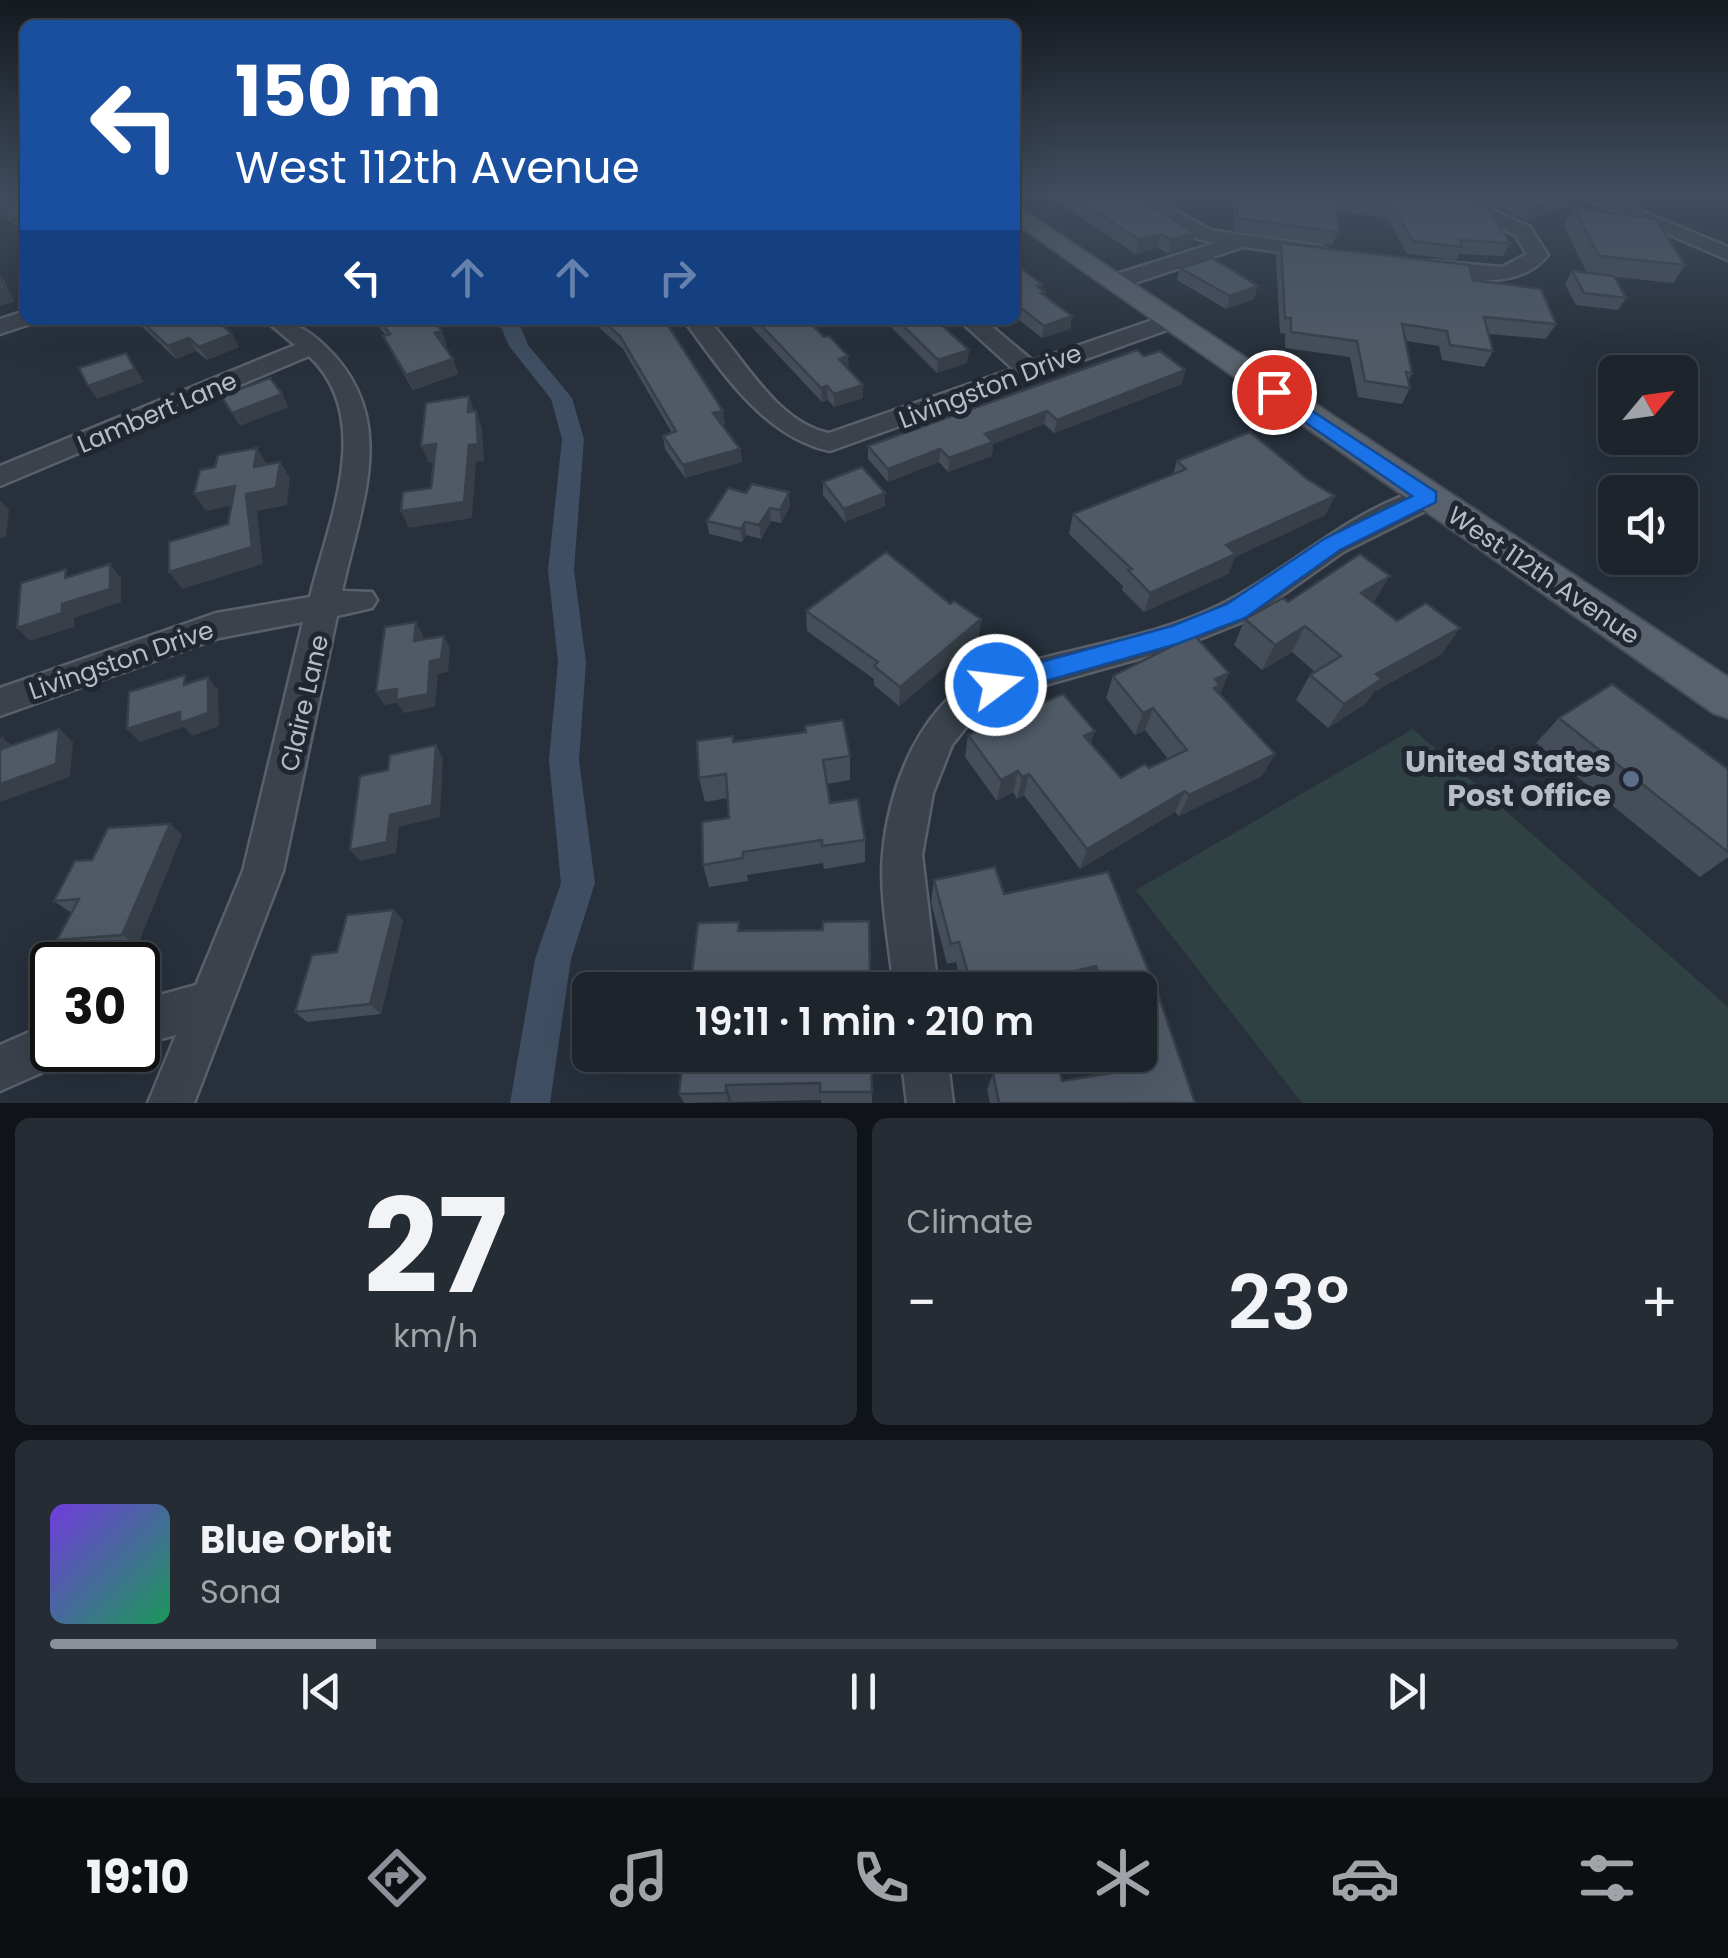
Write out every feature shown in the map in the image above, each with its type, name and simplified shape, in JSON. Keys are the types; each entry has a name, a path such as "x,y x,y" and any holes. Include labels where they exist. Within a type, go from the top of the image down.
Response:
{"main road":[{"name":"West 112th Avenue","path":"1061,244 1728,700"}],"street":[{"path":"1115,282 1228,244"},
{"path":"1255,244 1347,256"},
{"path":"1401,263 1502,272 1522,268 1538,255 1531,244"},
{"name":"Livingston Drive","path":"699,325 784,424 808,440 840,440 1170,321"},
{"name":"Claire Lane","path":"171,1103 263,870 355,476 358,426 342,376 313,346 283,325"},
{"path":"976,325 1028,370"},
{"name":"Lambert Lane","path":"0,477 313,346"},
{"path":"914,972 902,854 914,794 938,736 964,706 996,685 1177,635 1236,611 1332,544 1429,497"},
{"name":"Livingston Drive","path":"0,702 216,626 361,600"},
{"path":"160,1017 208,1004"},
{"path":"0,1068 30,1055"},
{"path":"926,1072 930,1103"}],"shaded area":[{"path":"1413,729 1728,1007 1728,1103 1302,1103 1136,890"}],"building":[{"path":"1281,244 1294,244 1469,265 1473,280 1541,289 1556,324 1484,317 1493,351 1450,345 1447,331 1402,324 1412,373 1406,372 1410,388 1365,381 1357,341 1291,332 1291,318 1285,318"},
{"path":"1593,244 1672,244 1685,265 1599,256"},
{"path":"1212,258 1258,286 1230,296 1180,268"},
{"path":"1020,268 1042,284 1037,286 1045,292 1041,293 1072,316 1044,326 1020,307"},
{"path":"1572,271 1614,276 1626,298 1584,293"},
{"path":"145,325 222,325 232,334 199,347 189,338 168,346"},
{"path":"383,325 437,325 442,331 435,333 453,359 406,375 383,336 390,334"},
{"path":"608,325 669,327 723,411 713,413 740,449 683,465 663,436 676,431 620,336"},
{"path":"761,325 812,325 848,356 839,359 863,385 834,394 827,386 821,388"},
{"path":"902,325 942,325 969,350 938,360"},
{"path":"1137,350 1144,356 1160,351 1185,370 1057,420 1047,411 985,434 993,442 949,458 940,449 888,469 868,446"},
{"path":"126,353 135,369 88,386 79,368"},
{"path":"270,378 282,394 232,413 221,396"},
{"path":"469,396 468,412 476,411 478,444 469,445 464,502 401,511 403,492 431,488 436,444 421,446 426,403"},
{"path":"1250,432 1307,479 1335,496 1226,545 1236,554 1150,593 1128,570 1132,569 1073,514 1186,469 1177,461"},
{"path":"257,448 254,467 280,462 276,488 246,494 252,547 169,572 169,542 228,524 235,486 194,494 200,470 215,467 218,455"},
{"path":"862,467 885,493 844,509 823,482"},
{"path":"752,484 789,492 780,510 770,508 759,525 745,522 741,529 707,521 728,488 746,493"},
{"path":"886,552 950,604 954,601 981,619 900,687 874,666 878,662 806,611"},
{"path":"1360,554 1390,576 1361,593 1397,621 1426,603 1460,628 1376,674 1382,679 1344,704 1310,675 1341,656 1305,626 1275,645 1245,619 1283,598 1288,602"},
{"path":"110,564 110,589 62,604 62,613 17,628 21,583 66,569 65,578"},
{"path":"416,622 414,641 444,636 441,659 430,661 428,694 396,700 397,689 376,692 385,627"},
{"path":"1194,635 1229,673 1215,679 1220,685 1214,688 1275,754 1189,795 1185,791 1087,849 1029,774 1022,777 1018,771 1001,780 968,735 1063,694 1095,731 1084,736 1121,778 1145,764 1149,768 1187,750 1153,708 1143,713 1113,676"},
{"path":"185,675 184,685 208,677 208,713 180,723 180,712 127,729 129,692"},
{"path":"1612,684 1728,769 1728,852 1559,718"},
{"path":"843,720 850,756 823,760 830,803 858,799 865,840 822,846 822,840 743,852 743,858 703,865 702,822 729,818 726,774 699,778 697,741 733,736 733,742 806,732 805,726"},
{"path":"59,729 56,764 0,784 0,739 3,738 2,749"},
{"path":"436,745 432,805 390,815 387,842 350,850 360,776 388,770 390,755"},
{"path":"170,824 122,935 57,940 79,899 54,901 75,861 92,860 108,828"},
{"path":"995,867 1004,894 1108,872 1149,972 1098,972 1096,966 1071,972 968,972 959,942 951,944 934,880"},
{"path":"394,910 370,1004 295,1012 312,955 337,952 347,915"},
{"path":"869,921 870,971 692,972 698,923 739,922 738,931 823,930 823,922"},
{"path":"1157,992 1195,1103 999,1103 993,1073 1060,1072 1062,1081 1118,1072 1157,1072"},
{"path":"681,1072 871,1072 872,1092 820,1092 820,1083 726,1085 726,1093 679,1094"}],"waterway":[{"path":"510,325 519,346 561,398 573,439 561,570 572,662 564,760 578,883 553,959 530,1103"}],"place":[{"name":"United States Post Office","path":"1631,779"}],"route":[{"path":"996,685 1177,635 1236,611 1332,544 1429,497 1274,392"}]}
